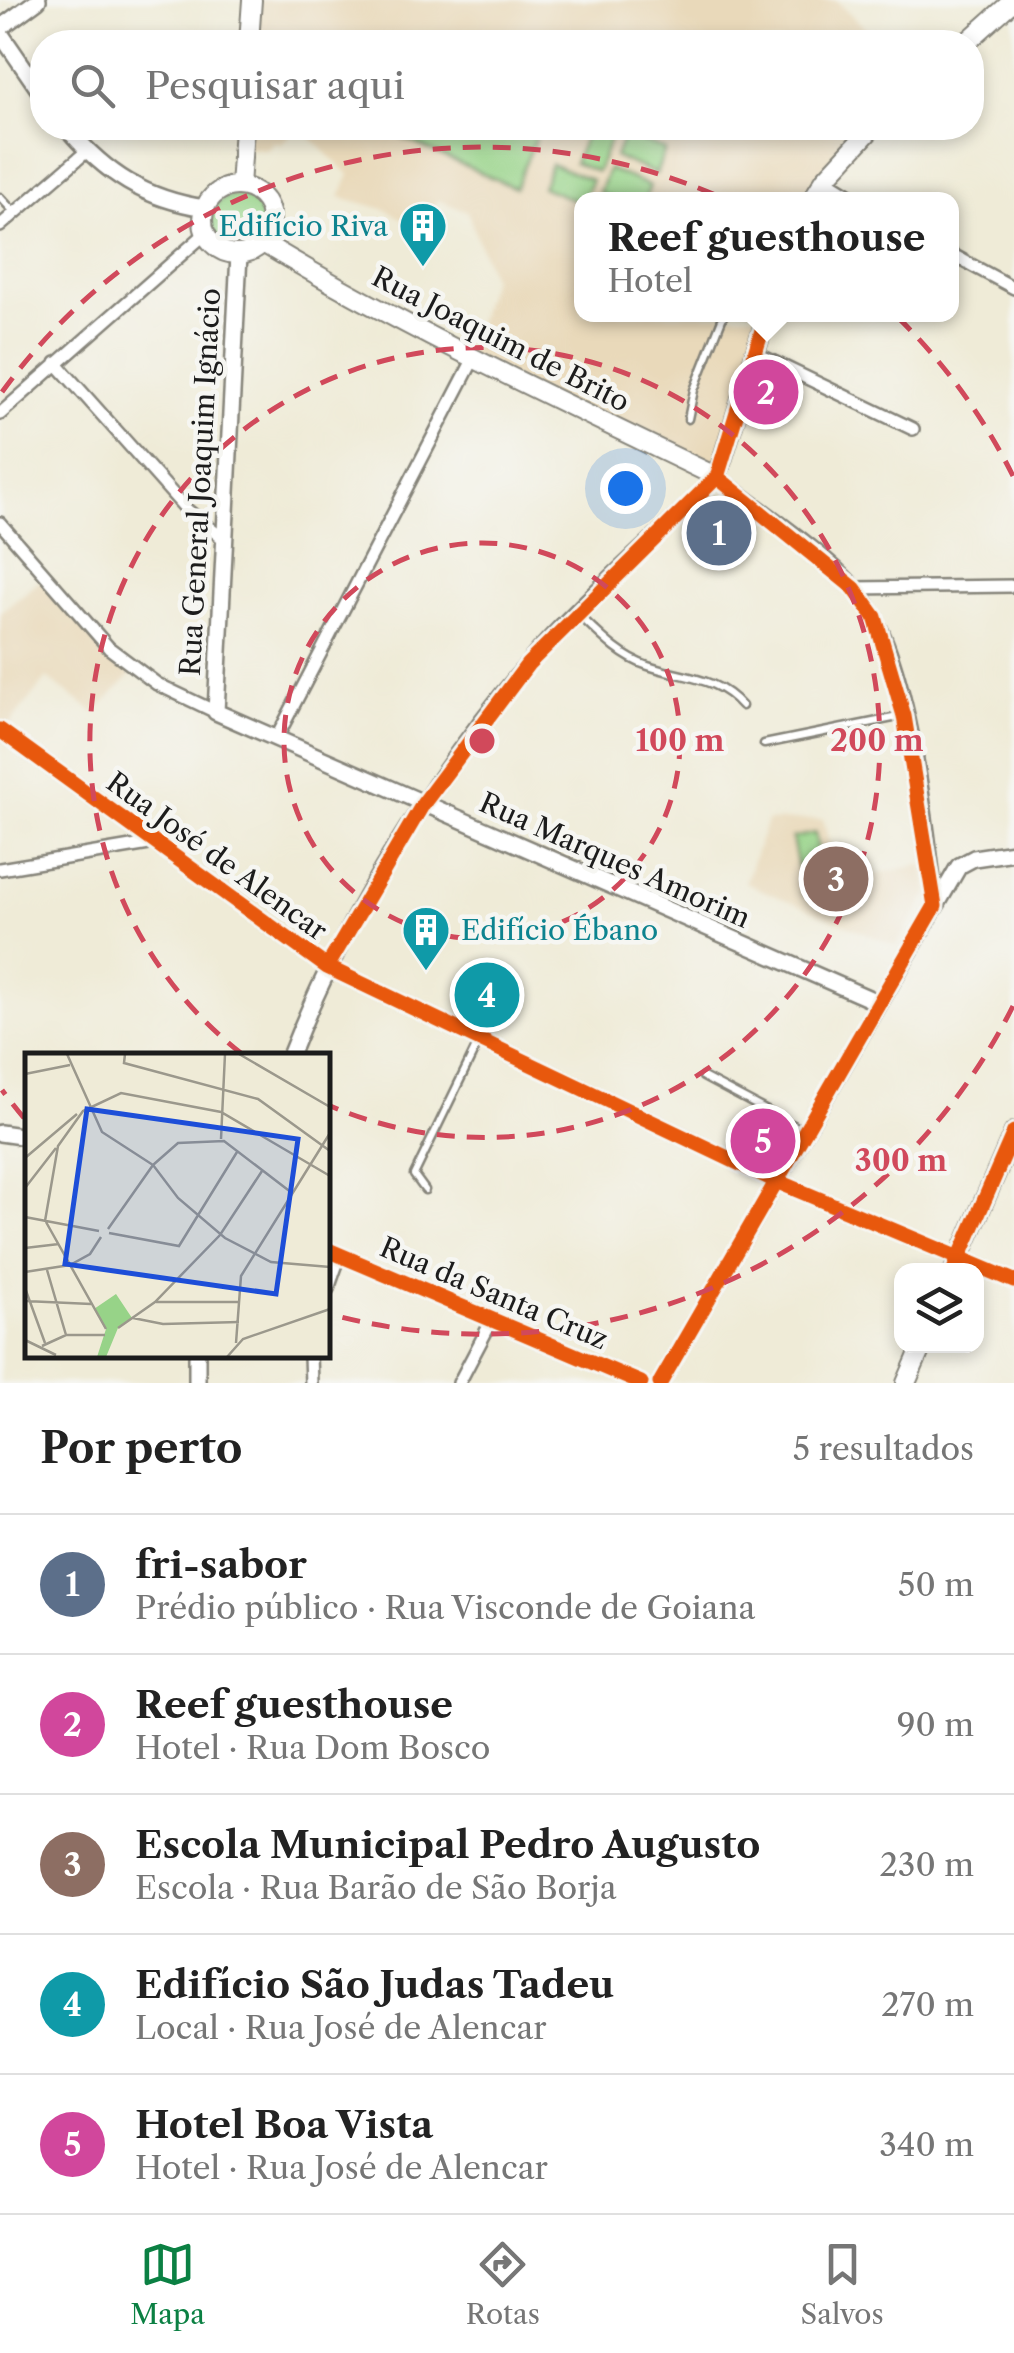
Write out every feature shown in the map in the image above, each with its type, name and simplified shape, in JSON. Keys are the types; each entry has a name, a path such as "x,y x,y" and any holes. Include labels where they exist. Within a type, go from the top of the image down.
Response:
{"main road":[{"path":"250,30 252,0"},
{"path":"981,30 1014,0"},
{"path":"240,186 243,140"},
{"path":"817,192 861,140"},
{"path":"240,186 259,194 270,212 263,243 239,254 223,252 206,233 205,208 219,191 240,186"},
{"name":"Rua Joaquim de Brito","path":"263,243 337,288 717,477"},
{"path":"717,477 765,322"},
{"path":"957,1263 1014,1132"},
{"path":"906,1383 919,1353"}],"street":[{"path":"30,76 0,30 38,0"},
{"path":"78,140 87,151 147,194 205,208"},
{"path":"0,226 87,151"},
{"path":"825,179 846,192"},
{"path":"0,414 206,233"},
{"name":"Rua General Joaquim Ignácio","path":"216,712 239,254"},
{"path":"959,258 1014,288"},
{"path":"756,352 913,428"},
{"path":"277,737 474,358"},
{"path":"56,363 187,510 226,541"},
{"path":"291,1053 327,967 423,804 528,664 717,477 854,588 883,636 904,716 935,906"},
{"name":"Rua Marques Amorim","path":"0,523 109,648 157,684 877,1002"},
{"path":"854,588 1014,586"},
{"name":"Rua José de Alencar","path":"0,730 327,967 952,1263"},
{"path":"0,869 155,843"},
{"path":"660,1383 959,866 974,858 1014,852"},
{"path":"0,1133 25,1137"},
{"name":"Rua da Santa Cruz","path":"334,1252 641,1383"},
{"name":"Rua José de Alencar","path":"984,1273 1014,1281"},
{"path":"459,1383 491,1322"},
{"path":"310,1358 311,1383"}],"lane":[{"path":"0,196 15,213"},
{"path":"688,418 694,390 721,322"},
{"path":"578,614 627,656 646,666 707,680 742,706"},
{"path":"764,744 904,716"},
{"path":"425,1190 414,1174 480,1040"},
{"path":"703,1077 804,1131"}],"shaded area":[{"path":"252,0 836,0 867,30 250,30"},
{"path":"243,140 285,140 280,145 275,141 268,149 243,148"},
{"path":"313,140 862,140 818,192 574,192 574,322 765,322 717,477 467,355 492,277 467,211 438,200 418,228 387,210 340,197 350,175"},
{"path":"42,579 131,674 95,713 47,678 8,726 0,720 0,613"},
{"path":"823,819 835,867 872,858 876,874 923,864 929,892 896,946 745,883 767,821"}],"green space":[{"path":"407,140 535,140 515,188"},
{"path":"583,140 610,140 597,172 574,163"},
{"path":"622,140 639,140 665,150 656,174 615,157"},
{"path":"551,164 592,180 586,192 574,192 574,200 542,187"},
{"path":"608,169 650,186 648,192 599,192"},
{"path":"236,195 255,202 262,221 255,240 236,247 217,240 210,221 217,202"},
{"path":"815,833 825,890 803,894 792,838"}],"cycle path":[{"path":"327,967 423,804 528,664 717,477 765,322"},
{"path":"660,1383 935,906 904,716 875,617 854,588 717,477"},
{"path":"0,730 327,967 776,1181 1014,1281"},
{"path":"957,1263 1014,1132"},
{"path":"330,1251 641,1383"}],"place":[{"name":"Edifício Riva","path":"423,268"},
{"name":"Reef guesthouse","path":"766,392"},
{"name":"fri-sabor","path":"719,533"},
{"name":"Escola Municipal Pedro Augusto","path":"836,879"},
{"name":"Edifício Ébano","path":"426,972"},
{"name":"Edifício São Judas Tadeu","path":"487,995"},
{"name":"Hotel Boa Vista","path":"763,1141"}]}
